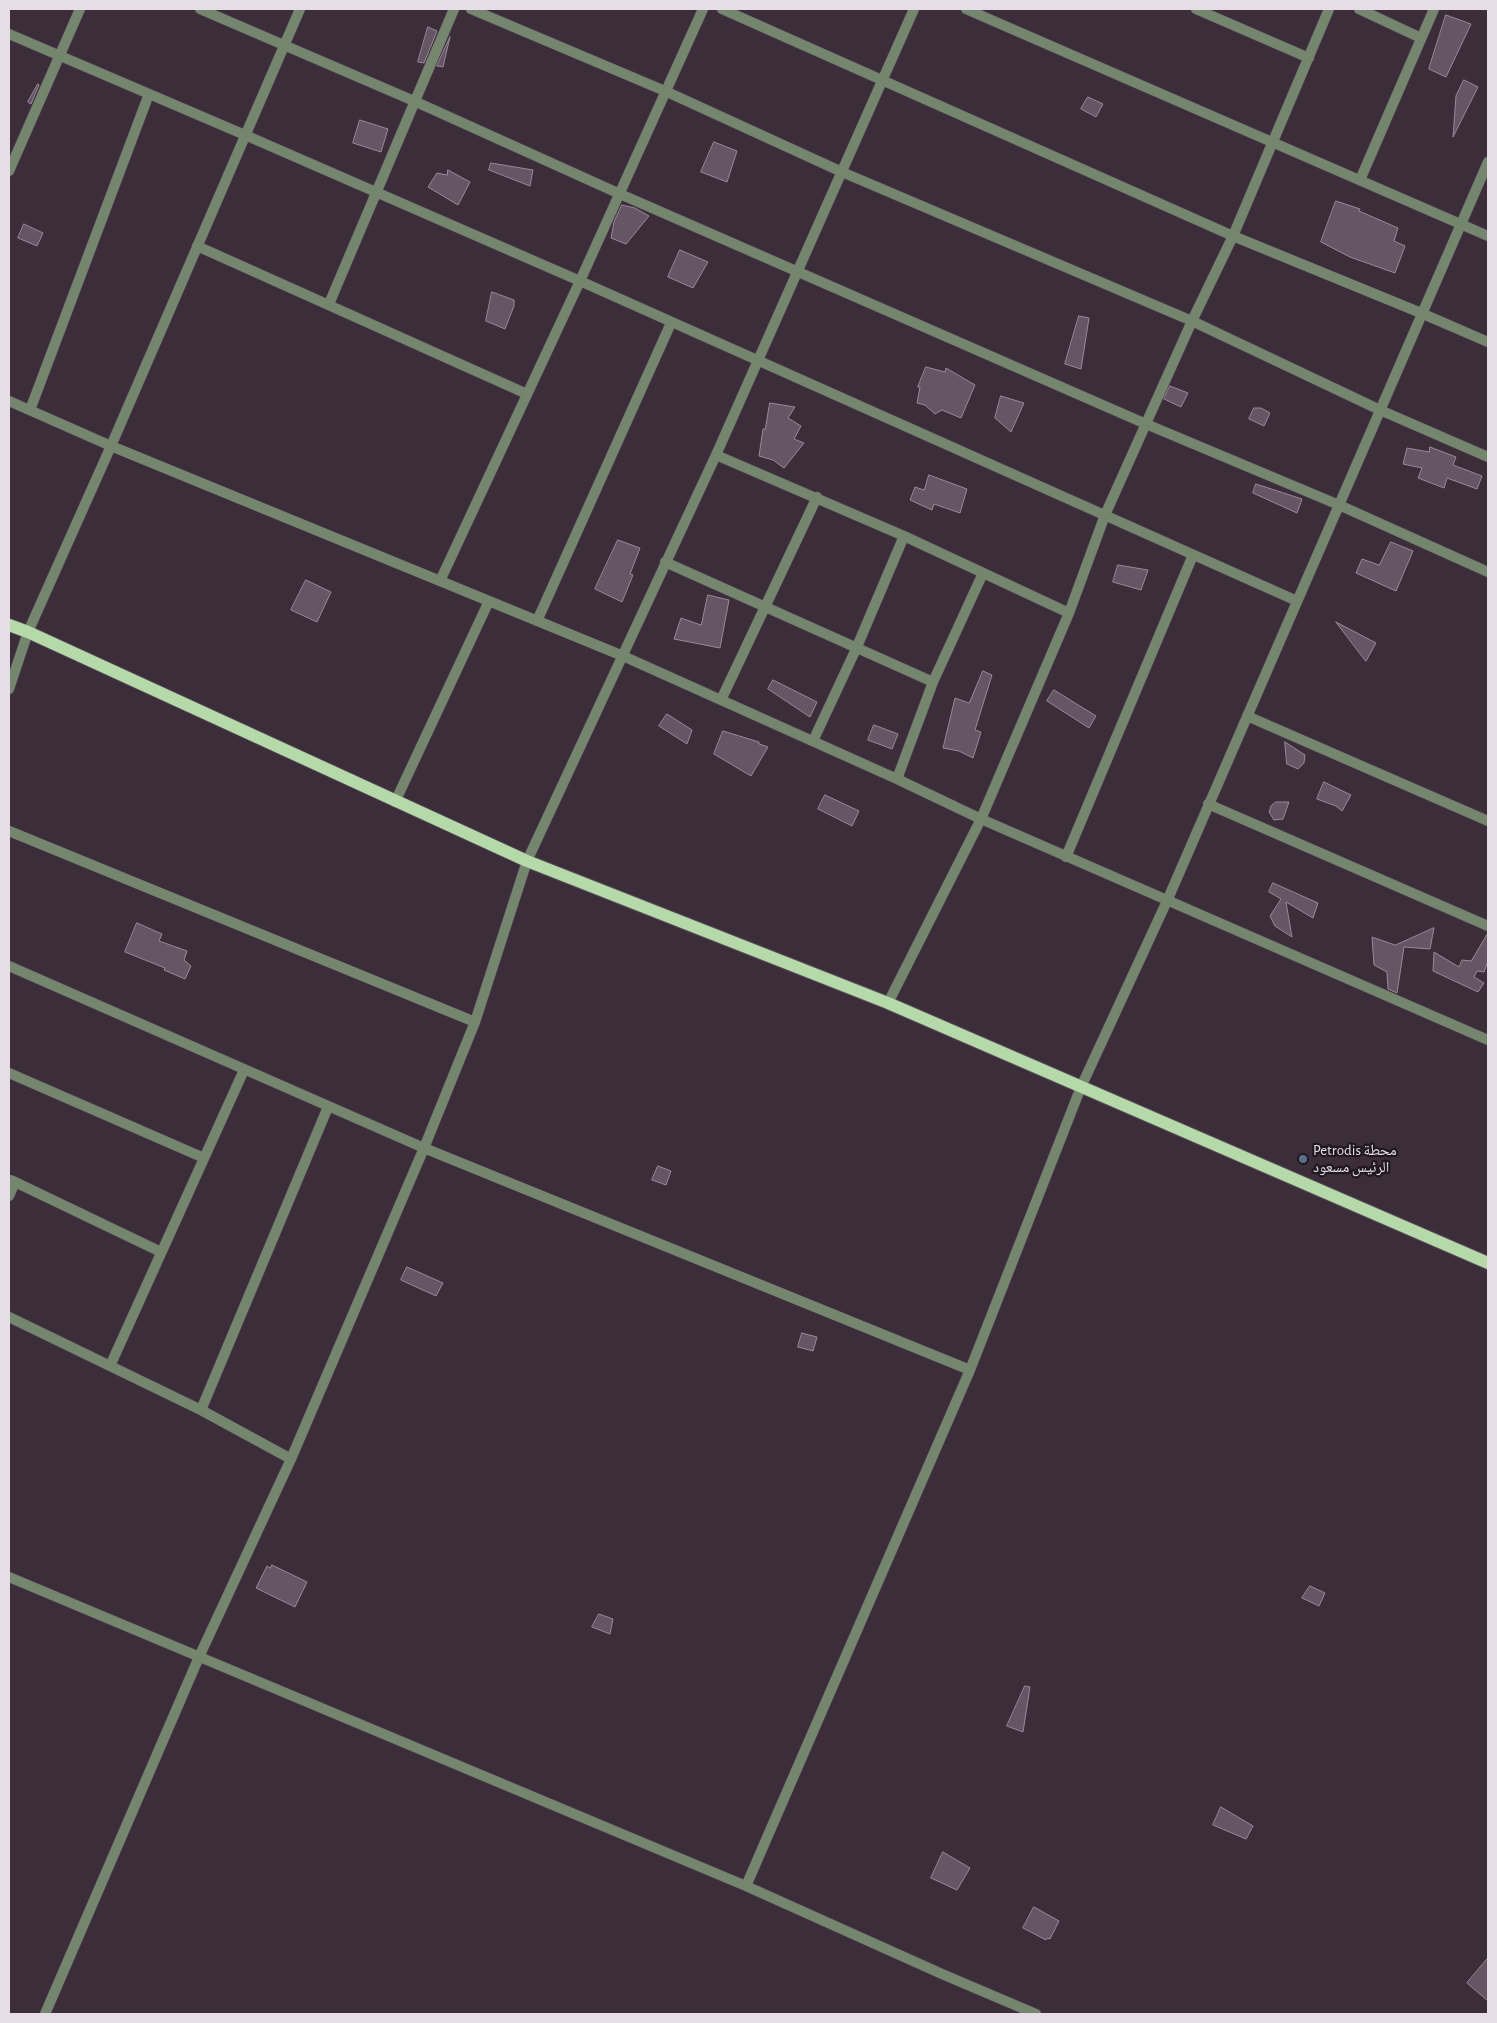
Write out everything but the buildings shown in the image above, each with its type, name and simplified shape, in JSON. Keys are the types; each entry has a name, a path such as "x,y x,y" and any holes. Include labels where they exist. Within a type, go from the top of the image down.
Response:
{"main road":[{"path":"9,625 528,861 888,1003 1488,1263"}],"street":[{"path":"9,171 13,150 80,9"},
{"path":"200,9 414,101 620,194 1146,424 1339,505 1488,572"},
{"path":"9,689 28,632 112,446 300,9"},
{"path":"328,304 454,9"},
{"path":"472,9 665,91 842,172 1192,321 1380,410 1488,457"},
{"path":"440,581 704,9"},
{"path":"722,9 1233,236 1422,312 1488,342"},
{"path":"45,2014 199,1657 291,1459 424,1148 475,1022 528,861 716,455 756,361 914,9"},
{"path":"966,9 1488,236"},
{"path":"1196,9 1308,58"},
{"path":"888,1003 981,820 1069,613 1105,514 1192,321 1233,236 1329,9"},
{"path":"1359,9 1421,38"},
{"path":"1360,180 1434,9"},
{"path":"9,34 580,281 1297,601"},
{"path":"30,410 148,94"},
{"path":"746,1886 970,1370 1081,1087 1166,901 1488,162"},
{"path":"198,246 527,394"},
{"path":"537,621 672,323"},
{"path":"9,401 112,446 623,656 813,740 981,820 1488,1040"},
{"path":"716,455 904,536 1069,613"},
{"path":"721,700 816,497"},
{"path":"813,740 856,649 904,536"},
{"path":"1066,857 1193,555"},
{"path":"665,562 932,682"},
{"path":"897,779 932,682 983,572"},
{"path":"395,802 488,601"},
{"path":"1247,716 1488,821"},
{"path":"1208,804 1488,926"},
{"path":"9,831 475,1022"},
{"path":"9,966 424,1148 970,1370"},
{"path":"110,1366 244,1070"},
{"path":"9,1073 204,1158"},
{"path":"201,1410 328,1107"},
{"path":"9,1196 12,1181 161,1252"},
{"path":"9,1317 201,1410 291,1459"},
{"path":"9,1577 746,1886 1036,2014"}],"place":[{"name":"Petrodis محطة الرئيس مسعود","path":"1303,1159"}]}
